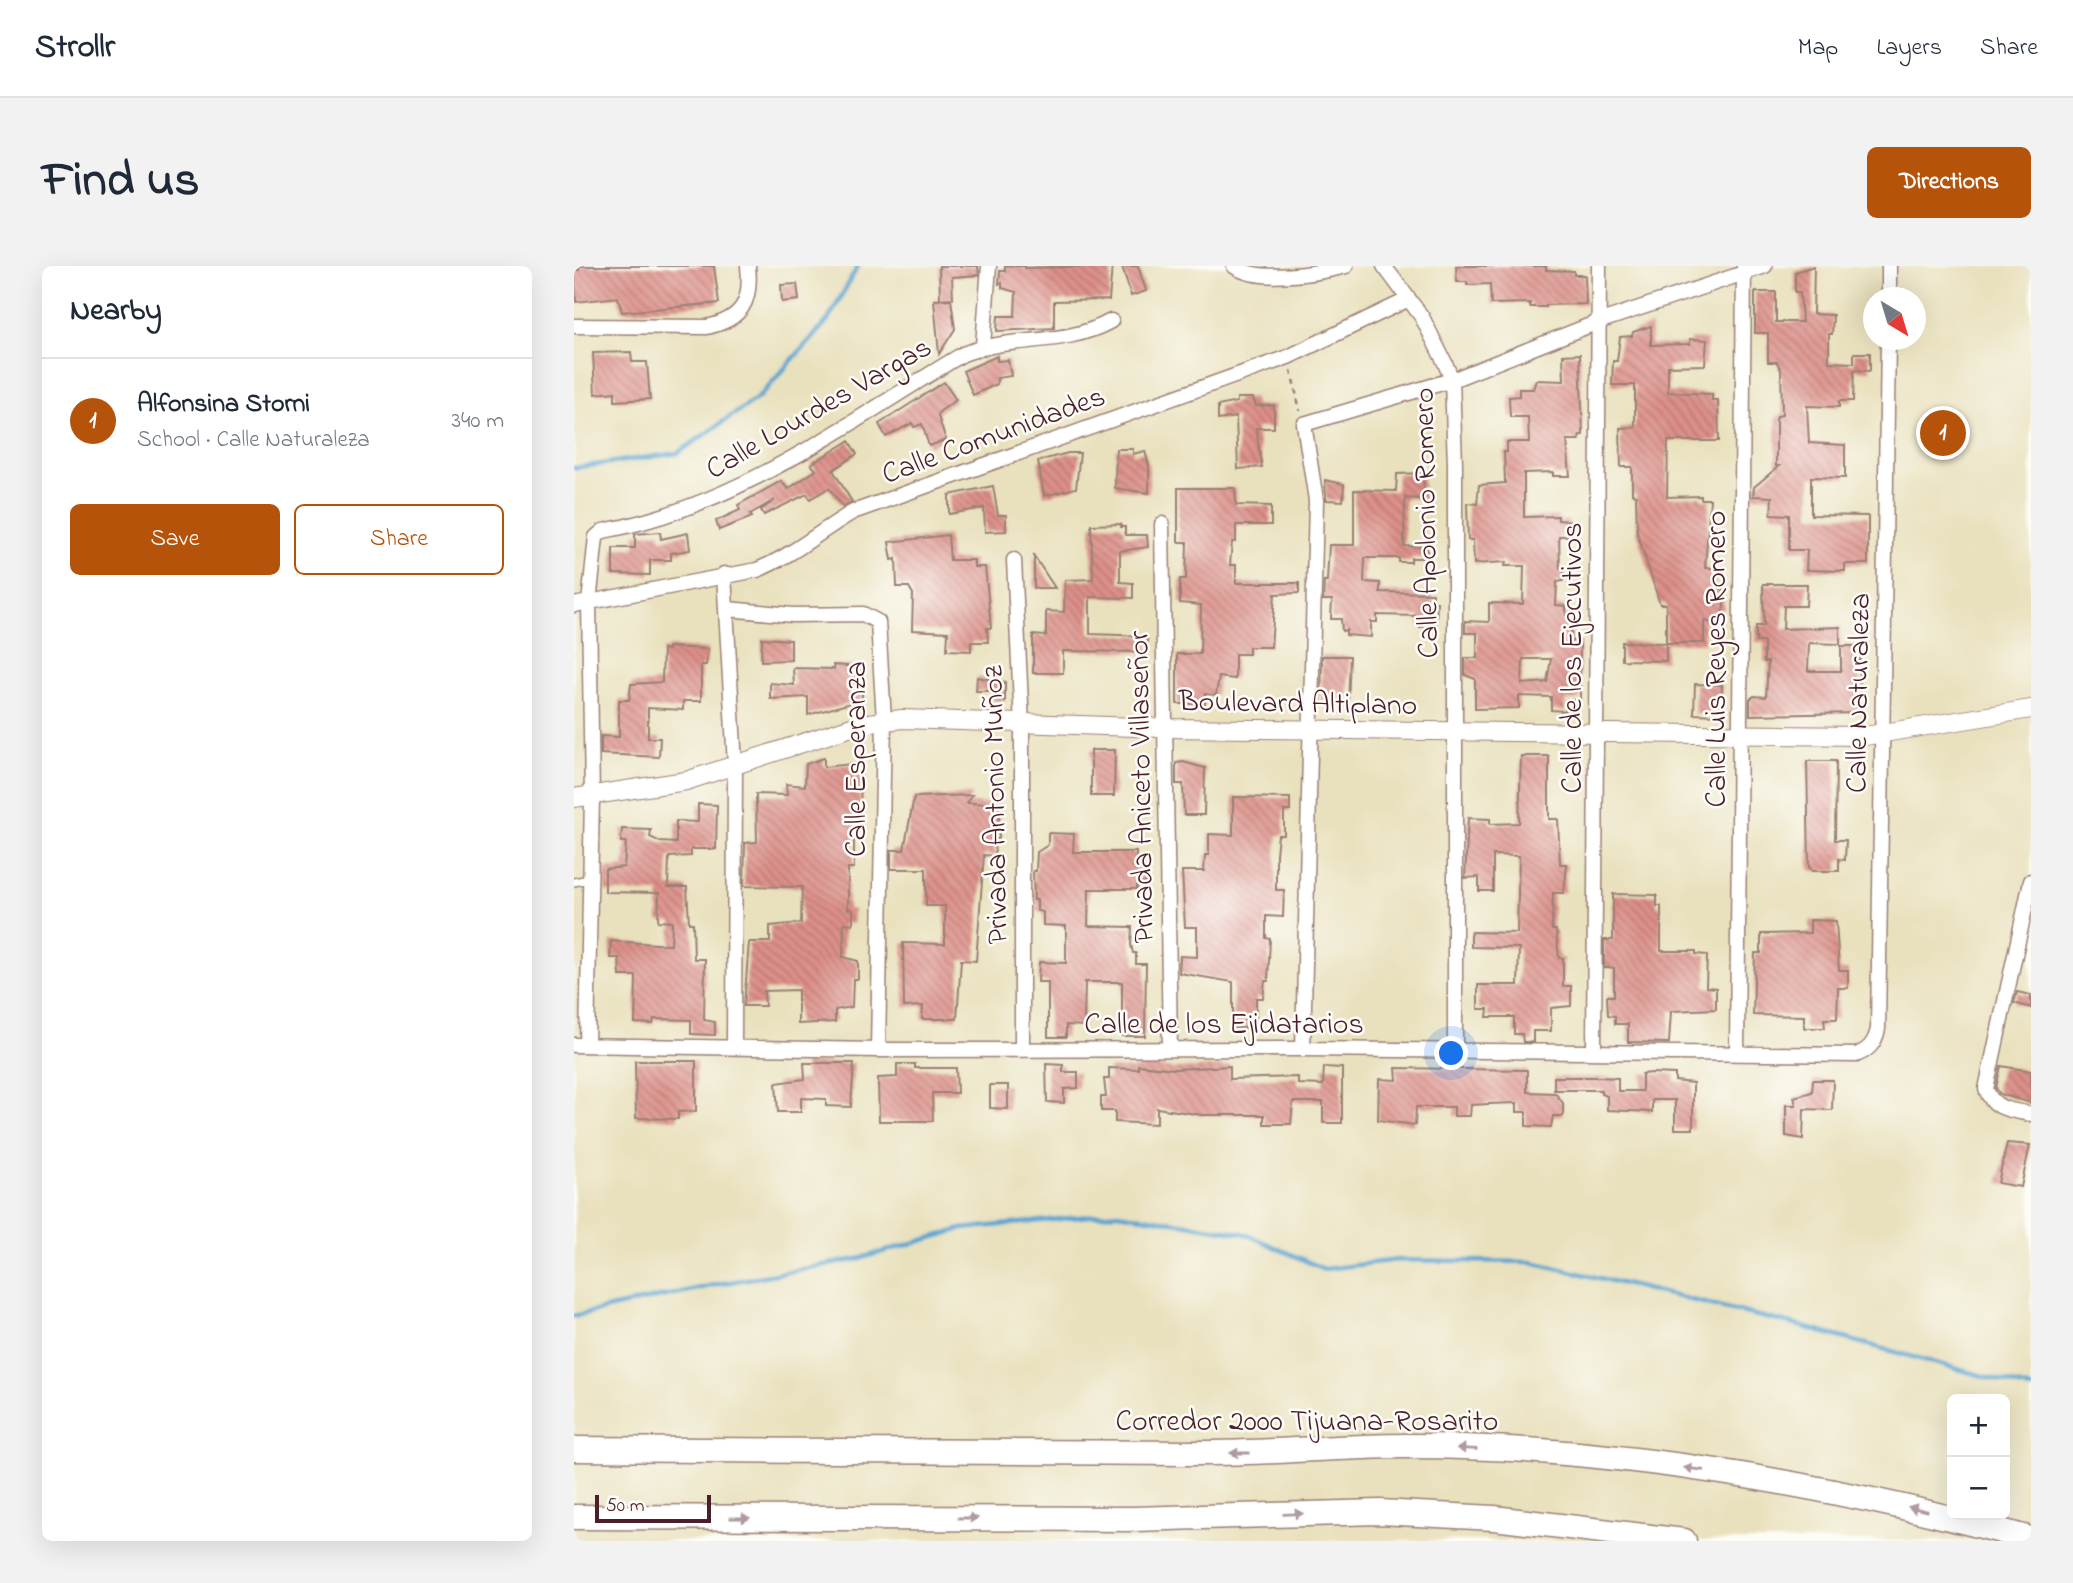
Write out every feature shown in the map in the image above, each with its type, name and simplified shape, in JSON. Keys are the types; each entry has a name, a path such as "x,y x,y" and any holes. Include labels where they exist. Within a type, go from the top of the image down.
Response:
{"highway":[{"name":"Corredor 2000 Tijuana-Rosarito","path":"574,1449 1248,1454 1406,1446 1521,1450 1769,1478 1923,1510 2031,1539"},
{"path":"574,1517 1133,1519 1380,1512 1494,1518 1684,1541"}],"street":[{"path":"574,326 707,327 728,322 741,310 750,291 748,266"},
{"path":"983,346 989,266"},
{"path":"1234,266 1253,273 1303,275 1346,266"},
{"name":"Calle Apolonio Romero","path":"1384,266 1409,299 1439,347 1452,380 1455,464 1455,1050"},
{"name":"Calle de los Ejecutivos","path":"1594,1051 1599,266"},
{"path":"1303,1049 1316,499 1304,424 1452,380 1598,322 1744,270 1765,266"},
{"path":"1889,266 1889,287"},
{"name":"Calle Luis Reyes Romero","path":"1737,1052 1742,735 1744,270"},
{"name":"Calle Comunidades","path":"581,604 724,574 757,570 785,559 819,532 853,512 1288,357 1409,299"},
{"name":"Calle Lourdes Vargas","path":"581,1045 589,921 592,797 581,604 596,537 603,531 674,514 739,487 826,440 962,354 983,346 1076,336 1111,321"},
{"name":"Calle Naturaleza","path":"1871,1046 1878,1029 1888,350"},
{"name":"Privada Aniceto Villaseñor","path":"1162,524 1170,1049"},
{"name":"Privada Antonio Muñoz","path":"1014,560 1022,725 1022,1049"},
{"path":"724,574 735,765 734,1047"},
{"name":"Calle Esperanza","path":"727,609 793,615 863,614 873,617 880,633 884,720 878,1050"},
{"name":"Boulevard Altiplano","path":"574,797 592,797 686,781 861,724 884,720 1165,728 1742,735 1882,734 2031,709"},
{"path":"2031,881 1987,1081 1989,1096 2001,1108 2031,1114"},
{"path":"574,921 589,921"},
{"name":"Calle de los Ejidatarios","path":"581,1045 878,1050 1303,1049 1856,1055 1871,1046"}],"lane":[{"path":"574,882 590,879"}],"path":[{"path":"1288,357 1304,424"}],"building":[{"path":"578,266 714,266 719,303 622,312 618,297 576,302 574,270 579,270"},
{"path":"939,266 978,266 979,275 952,277 953,298 940,299"},
{"path":"1005,266 1112,266 1109,300 1054,301 1054,328 997,331 998,316 1015,316 1016,292 1002,288 1002,283 999,284 1000,271 1005,271"},
{"path":"1122,266 1138,266 1146,291 1131,296"},
{"path":"1456,266 1546,266 1546,270 1574,271 1574,275 1585,275 1586,304 1530,307 1530,303 1491,304 1490,284 1467,285 1467,282 1457,282"},
{"path":"1814,266 1813,314 1833,315 1832,334 1829,334 1829,362 1854,363 1854,353 1870,353 1870,371 1854,370 1853,401 1839,401 1839,407 1807,406 1809,443 1845,445 1845,478 1811,477 1811,515 1868,516 1868,564 1845,564 1845,571 1806,570 1807,550 1789,550 1789,515 1771,514 1772,497 1753,496 1754,487 1779,466 1776,466 1776,420 1777,416 1782,415 1781,370 1777,362 1768,362 1768,333 1755,333 1755,292 1776,292 1776,322 1802,322 1800,292 1795,292 1795,272"},
{"path":"797,284 799,300 782,302 781,285"},
{"path":"951,299 955,329 939,354 934,300"},
{"path":"1651,326 1651,345 1690,344 1690,339 1707,340 1705,365 1668,366 1668,392 1712,394 1712,400 1718,400 1719,441 1668,441 1667,497 1701,496 1701,499 1710,499 1705,568 1716,568 1716,588 1724,588 1724,607 1719,624 1704,621 1704,643 1666,643 1666,604 1660,604 1637,532 1632,467 1621,467 1620,428 1635,427 1635,385 1612,385 1613,361 1617,361 1620,337 1632,336 1633,332"},
{"path":"631,352 632,362 647,362 650,399 615,401 615,392 595,394 593,353"},
{"path":"1580,354 1583,435 1580,435 1579,440 1567,440 1570,476 1553,476 1553,472 1524,473 1524,517 1558,516 1558,520 1569,521 1568,536 1559,536 1560,568 1564,568 1563,581 1557,582 1556,605 1566,606 1566,615 1572,615 1571,641 1580,641 1580,700 1566,701 1565,711 1551,710 1551,697 1519,696 1519,708 1475,709 1475,679 1465,675 1465,658 1477,658 1477,633 1465,633 1465,621 1489,622 1489,603 1523,604 1524,566 1505,566 1506,562 1474,564 1473,540 1468,540 1467,503 1477,504 1479,485 1505,483 1504,452 1507,452 1507,442 1529,442 1528,417 1510,417 1509,397 1519,396 1519,389 1533,389 1536,380 1564,381 1563,355","holes":["1523,659 1551,659 1547,682 1522,684"]},
{"path":"997,356 997,361 1008,360 1011,376 997,378 997,384 973,395 963,371"},
{"path":"944,382 956,400 939,412 938,416 946,440 929,446 922,424 914,427 912,423 886,437 879,424"},
{"path":"1237,398 1253,398 1256,406 1274,405 1274,428 1256,428 1262,467 1238,469 1236,417 1218,420 1218,406 1237,402"},
{"path":"849,441 857,454 833,470 852,502 843,507 829,488 810,499 807,494 764,515 761,510 775,500 750,514 752,517 719,530 716,521 740,510 738,505 781,481 788,489 816,470 811,464"},
{"path":"1116,449 1133,449 1133,454 1145,451 1149,466 1149,493 1115,488"},
{"path":"1068,453 1080,453 1076,488 1044,496 1038,461"},
{"path":"1423,473 1424,499 1405,498 1404,546 1427,547 1427,558 1411,558 1411,562 1399,562 1399,558 1365,558 1364,582 1380,583 1380,592 1433,593 1432,602 1437,602 1436,626 1420,627 1419,616 1377,615 1377,622 1371,622 1371,637 1346,635 1346,630 1342,631 1341,619 1331,619 1332,600 1323,600 1324,581 1327,581 1329,545 1354,545 1354,490 1396,491 1397,474"},
{"path":"1325,480 1344,484 1343,501 1326,500"},
{"path":"993,486 998,515 1006,515 1006,531 985,532 984,508 949,514 949,495"},
{"path":"1178,488 1235,488 1236,505 1271,506 1271,525 1236,525 1236,542 1232,542 1230,565 1236,565 1236,583 1299,583 1299,593 1275,594 1271,647 1249,647 1249,654 1235,654 1235,679 1219,677 1216,695 1205,694 1205,704 1177,704 1177,654 1200,654 1201,605 1180,603 1180,579 1186,579 1187,542 1178,542"},
{"path":"1121,524 1121,527 1125,527 1125,535 1147,535 1148,547 1120,551 1120,582 1133,583 1133,598 1090,597 1090,634 1147,636 1148,652 1063,651 1063,673 1033,673 1033,635 1046,636 1046,611 1064,612 1065,580 1093,579 1091,525"},
{"path":"660,532 661,539 688,533 690,550 671,553 671,560 650,560 650,575 613,574 613,548 635,548 635,534"},
{"path":"948,535 950,560 974,560 974,567 985,567 991,628 987,628 988,642 971,642 971,651 947,650 948,632 912,630 913,594 909,587 897,587 896,559 892,560 889,542"},
{"path":"1034,556 1055,588 1034,588"},
{"path":"1763,584 1807,584 1806,606 1784,606 1783,629 1840,627 1840,644 1809,643 1808,671 1841,671 1841,646 1860,646 1859,713 1750,715 1750,699 1754,696 1766,697 1768,662 1764,662 1764,642 1756,642 1756,626 1764,626"},
{"path":"762,638 791,640 791,660 761,661"},
{"path":"1622,642 1666,643 1666,661 1622,660"},
{"path":"668,647 708,649 706,665 701,665 701,701 683,701 683,710 648,708 648,738 660,738 659,757 601,754 601,736 619,737 619,700 629,700 631,684 662,682 663,649 668,650"},
{"path":"1322,656 1350,656 1348,705 1321,704"},
{"path":"833,665 862,667 862,700 808,715 808,697 770,699 770,683 794,685 793,668 834,669"},
{"path":"977,677 1005,682 1005,701 993,701 991,691 976,691"},
{"path":"1695,684 1722,685 1721,715 1694,714"},
{"path":"1091,750 1115,750 1114,796 1091,796"},
{"path":"1521,756 1549,756 1549,819 1558,819 1560,864 1567,864 1564,893 1553,893 1552,930 1556,930 1559,958 1563,958 1563,986 1571,986 1571,1006 1551,1008 1551,1031 1533,1031 1533,1042 1523,1042 1522,1034 1514,1034 1514,1017 1487,1017 1488,1009 1478,1009 1478,985 1518,985 1519,948 1471,947 1471,932 1517,933 1519,856 1493,855 1493,891 1479,891 1479,877 1465,878 1468,818 1490,819 1490,824 1519,823"},
{"path":"824,758 824,767 861,763 860,832 854,832 854,868 848,868 848,909 853,910 853,924 844,923 843,957 858,961 858,979 853,979 852,1007 835,1010 835,1022 798,1024 798,990 764,991 765,1006 744,1006 749,942 770,942 770,926 801,923 802,887 744,886 745,843 757,842 756,794 787,795 786,784 805,786 806,764"},
{"path":"1807,761 1836,761 1835,840 1846,840 1845,860 1839,859 1839,871 1812,871 1809,867"},
{"path":"1183,762 1205,768 1204,815 1184,815 1183,784 1176,784 1176,763"},
{"path":"972,795 967,803 999,804 999,839 994,839 995,856 984,855 976,961 961,960 957,1019 922,1019 923,1006 904,1007 903,943 945,944 945,906 926,906 926,869 891,869 891,850 904,850 914,797"},
{"path":"1233,797 1290,798 1290,811 1284,811 1284,835 1278,835 1276,854 1276,890 1284,890 1283,917 1266,916 1266,938 1270,939 1268,981 1265,981 1263,998 1256,998 1256,1028 1233,1028 1233,982 1179,973 1180,956 1197,957 1197,927 1185,927 1182,871 1204,871 1205,855 1209,855 1209,834 1233,835"},
{"path":"698,804 717,805 716,849 691,849 691,856 669,857 668,887 687,887 689,923 693,923 694,959 705,959 704,1020 715,1022 715,1035 691,1034 691,1020 654,1019 653,1024 635,1023 636,976 620,976 619,958 610,958 611,941 671,945 672,922 658,921 659,893 605,892 605,869 624,867 626,842 621,842 622,829 651,830 650,837 660,842 676,843 676,821 698,822"},
{"path":"1048,833 1074,834 1073,852 1136,852 1136,870 1147,871 1147,883 1137,883 1137,889 1089,889 1088,926 1132,927 1131,945 1133,953 1136,953 1136,964 1146,964 1145,1036 1122,1036 1122,982 1085,982 1084,1026 1066,1025 1066,1037 1048,1037 1048,982 1038,982 1039,962 1066,963 1066,926 1043,925 1043,912 1037,911 1037,900 1034,900 1033,871 1036,871 1037,852 1048,845"},
{"path":"1613,894 1657,895 1657,906 1661,906 1661,951 1696,951 1696,954 1707,955 1706,987 1716,988 1716,1009 1671,1011 1669,1043 1628,1042 1628,1024 1615,1024 1615,1016 1608,1015 1607,996 1614,996 1614,968 1604,968 1604,940 1613,940"},
{"path":"1810,920 1836,921 1839,970 1848,970 1848,988 1838,988 1837,1019 1824,1019 1825,1028 1804,1028 1804,1016 1753,1015 1755,953 1761,953 1761,934 1810,933"},
{"path":"2017,992 2031,995 2031,1008 2014,1003"},
{"path":"635,1061 696,1061 696,1111 678,1112 678,1119 636,1118"},
{"path":"804,1063 854,1063 851,1107 826,1106 826,1099 801,1098 801,1112 778,1112 776,1083 805,1079"},
{"path":"897,1064 915,1064 915,1068 956,1068 957,1093 932,1093 933,1121 879,1121 878,1078 897,1077"},
{"path":"1046,1064 1063,1065 1063,1072 1078,1072 1078,1088 1064,1089 1064,1103 1047,1102"},
{"path":"1138,1065 1175,1069 1230,1066 1230,1079 1298,1077 1298,1084 1323,1085 1324,1067 1342,1068 1342,1123 1323,1123 1323,1102 1293,1102 1291,1124 1264,1124 1264,1115 1202,1115 1157,1108 1157,1124 1115,1122 1115,1111 1101,1111 1101,1097 1106,1097 1104,1079 1109,1079 1109,1068 1138,1069"},
{"path":"2001,1066 2031,1071 2031,1103 2000,1094 1996,1088"},
{"path":"1396,1068 1527,1070 1527,1092 1555,1093 1563,1103 1563,1116 1553,1116 1551,1127 1526,1126 1526,1112 1517,1112 1517,1103 1471,1105 1470,1116 1454,1116 1454,1107 1416,1107 1415,1125 1378,1120 1379,1079 1397,1080"},
{"path":"1642,1074 1675,1074 1675,1081 1693,1083 1693,1129 1675,1129 1675,1100 1652,1100 1652,1112 1607,1110 1607,1096 1601,1094 1601,1090 1554,1090 1554,1077 1598,1077 1618,1078 1618,1091 1642,1091"},
{"path":"1813,1080 1833,1080 1832,1110 1804,1109 1803,1139 1786,1136 1786,1105 1796,1105 1794,1097 1812,1092"},
{"path":"990,1085 1008,1085 1008,1109 990,1108"},
{"path":"2007,1143 2030,1145 2021,1187 1998,1183"}],"waterway":[{"path":"574,468 678,453 759,397 828,320 858,266"},
{"path":"574,1316 719,1284 858,1259 962,1229 1118,1213 1243,1233 1324,1269 1397,1260 1532,1262 1796,1325 2031,1389"}],"place":[{"name":"Alfonsina Storni","path":"1943,433"}]}
